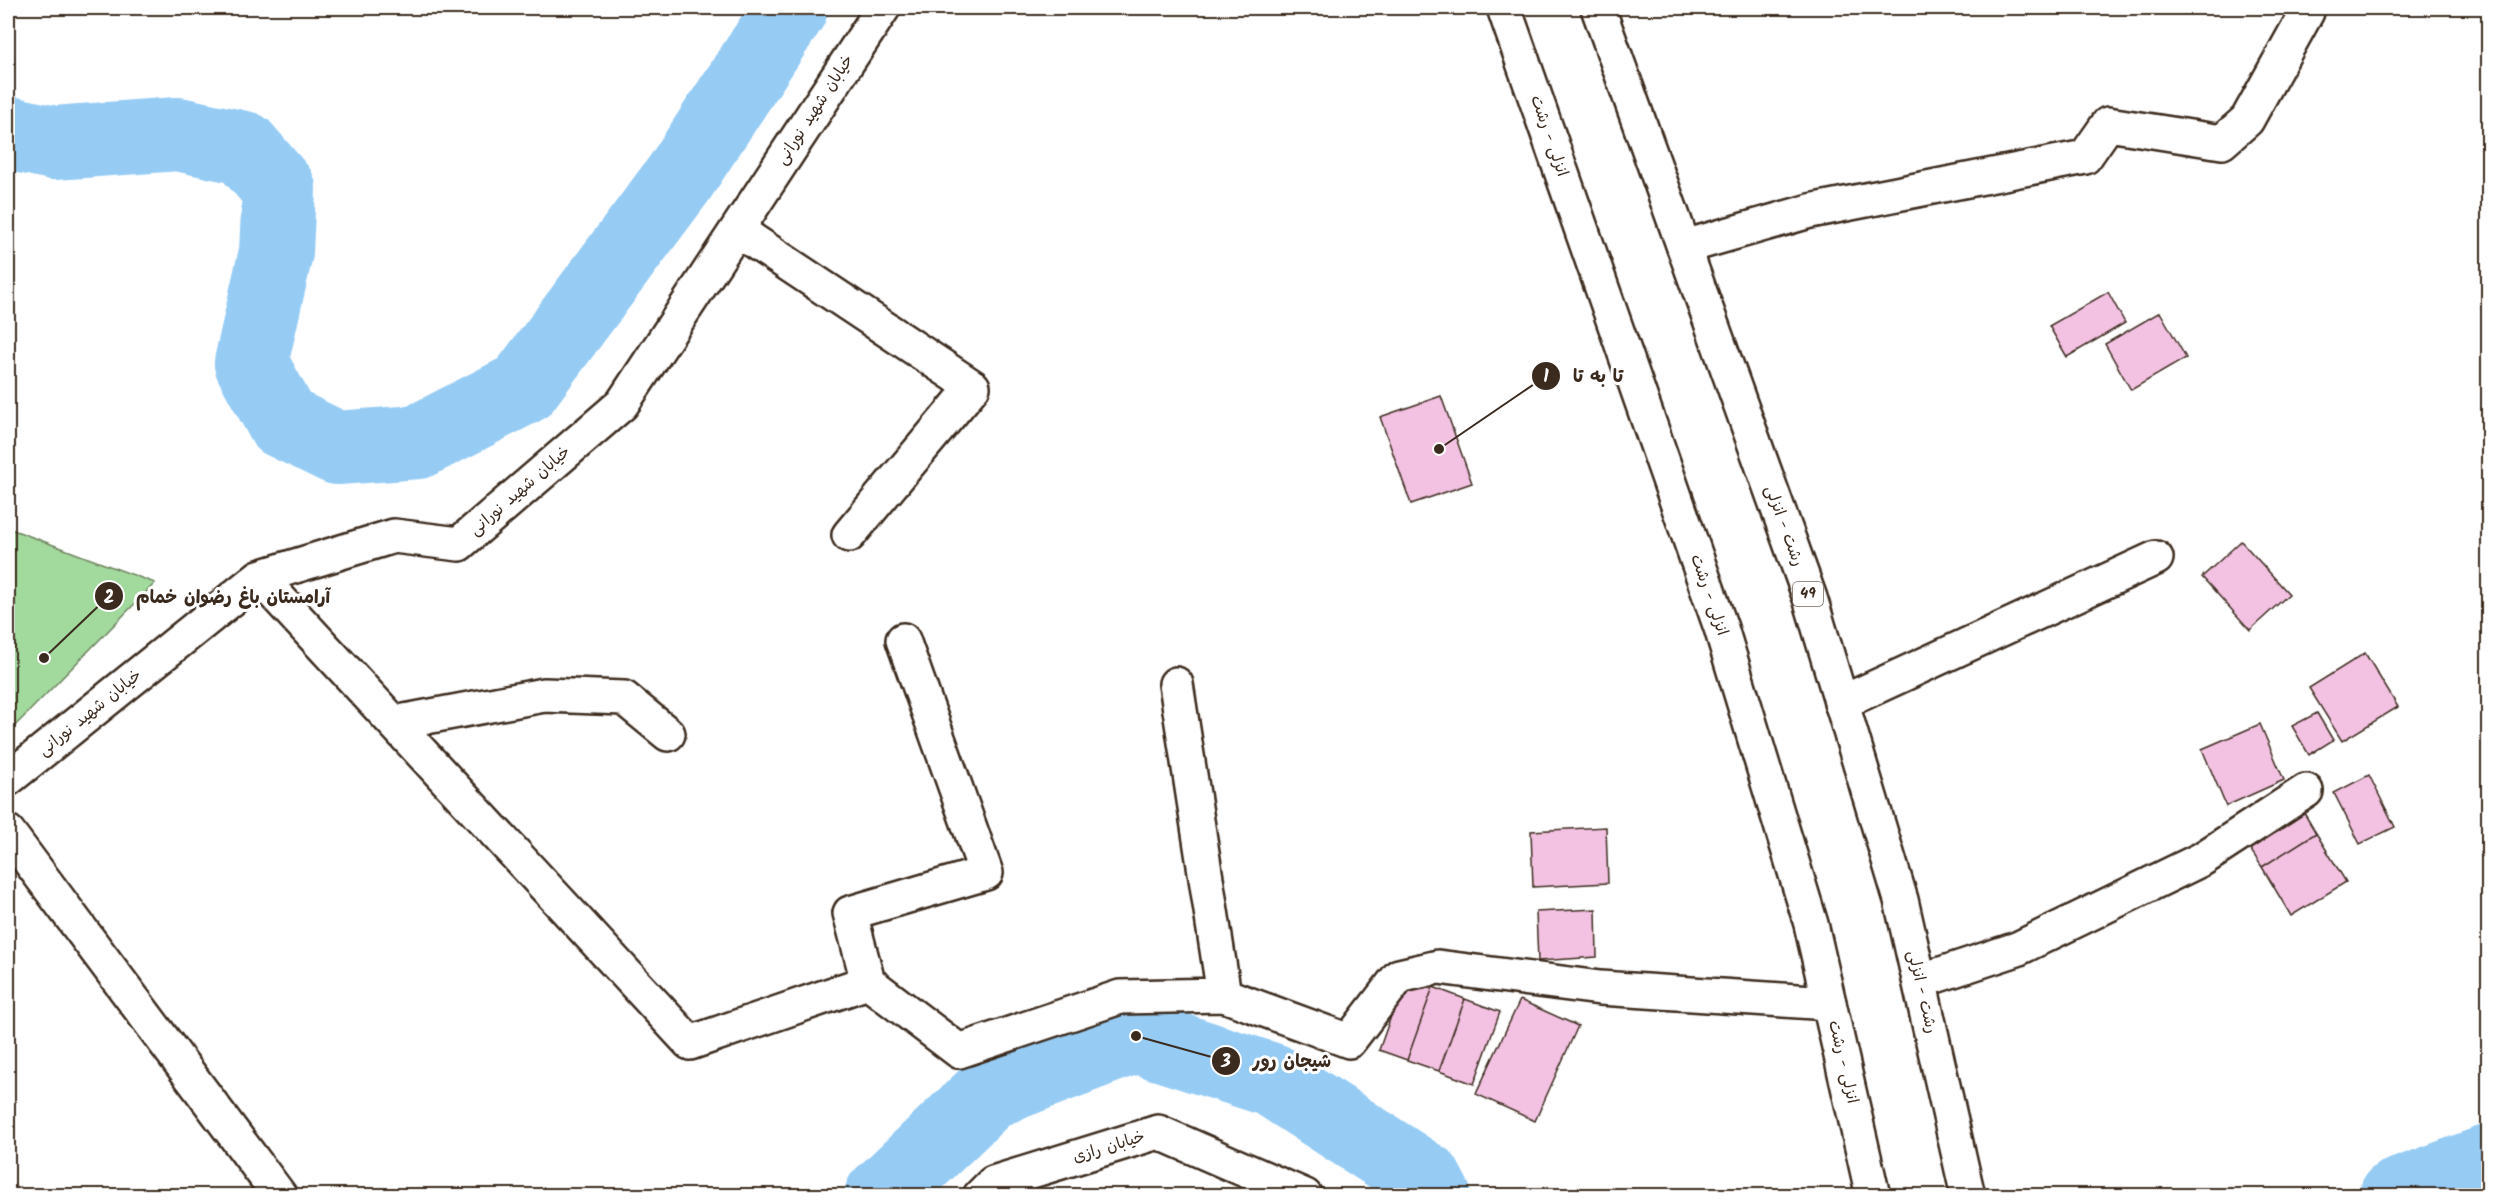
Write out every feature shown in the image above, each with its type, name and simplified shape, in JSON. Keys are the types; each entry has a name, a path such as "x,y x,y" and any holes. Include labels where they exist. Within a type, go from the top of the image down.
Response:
{"main road":[{"name":"خیابان شهید نورانی","path":"8,779 259,577 394,536 459,544 622,404 883,8"},
{"name":"انزلی - رشت","path":"1504,8 1721,628 1811,924 1873,1196"},
{"name":"رشت - انزلی","path":"1598,8 1810,598 1901,900 1968,1196"},
{"path":"1684,248 1810,211 2085,157 2108,124 2222,142 2247,120 2307,12"},
{"path":"737,231 973,387 849,535"},
{"path":"1841,703 2156,558"},
{"path":"259,577 690,1043 868,982"},
{"path":"903,640 986,873 850,913 868,982 959,1051 1120,997 1224,995 1349,1041 1399,976 1438,967 1600,988 1829,1003"},
{"path":"1176,684 1224,995"},
{"path":"394,723 544,695 612,697 624,698 668,734"},
{"path":"1920,981 2017,949 2202,859 2306,791"},
{"path":"8,832 280,1196"},
{"name":"خیابان رازی","path":"990,1191 1158,1132 1305,1196"}],"green space":[{"path":"8,528 155,583 8,733"}],"building":[{"path":"2108,292 2125,323 2067,357 2049,326"},
{"path":"2160,312 2186,358 2131,390 2105,344"},
{"path":"1441,396 1472,483 1411,504 1380,417"},
{"path":"2241,541 2289,594 2250,630 2202,577"},
{"path":"2365,653 2398,707 2342,741 2309,688"},
{"path":"2317,713 2333,740 2309,755 2292,726"},
{"path":"2260,724 2284,780 2226,806 2202,749"},
{"path":"2369,775 2395,827 2360,844 2334,793"},
{"path":"2301,808 2316,833 2262,867 2246,843"},
{"path":"1606,827 1608,883 1533,887 1531,831"},
{"path":"2316,833 2346,882 2291,916 2262,867"},
{"path":"1596,909 1597,957 1538,961 1536,912"},
{"path":"1433,987 1407,1060 1379,1050 1401,988"},
{"path":"1433,987 1465,999 1439,1071 1407,1060"},
{"path":"1465,999 1500,1012 1474,1084 1439,1071"},
{"path":"1520,1000 1578,1026 1535,1121 1476,1094"}],"waterway":[{"path":"8,133 54,143 178,134 244,148 279,189 276,252 251,363 283,422 337,448 418,442 523,388 679,179 791,8"},
{"path":"881,1196 990,1092 1136,1036 1272,1080 1425,1179 1434,1196"},
{"path":"2396,1196 2488,1162"}],"place":[{"name":"تا به تا","path":"1439,449"},
{"name":"آرامستان باغ رضوان خمام","path":"44,658"},
{"name":"شیجان رور","path":"1136,1036"}]}
